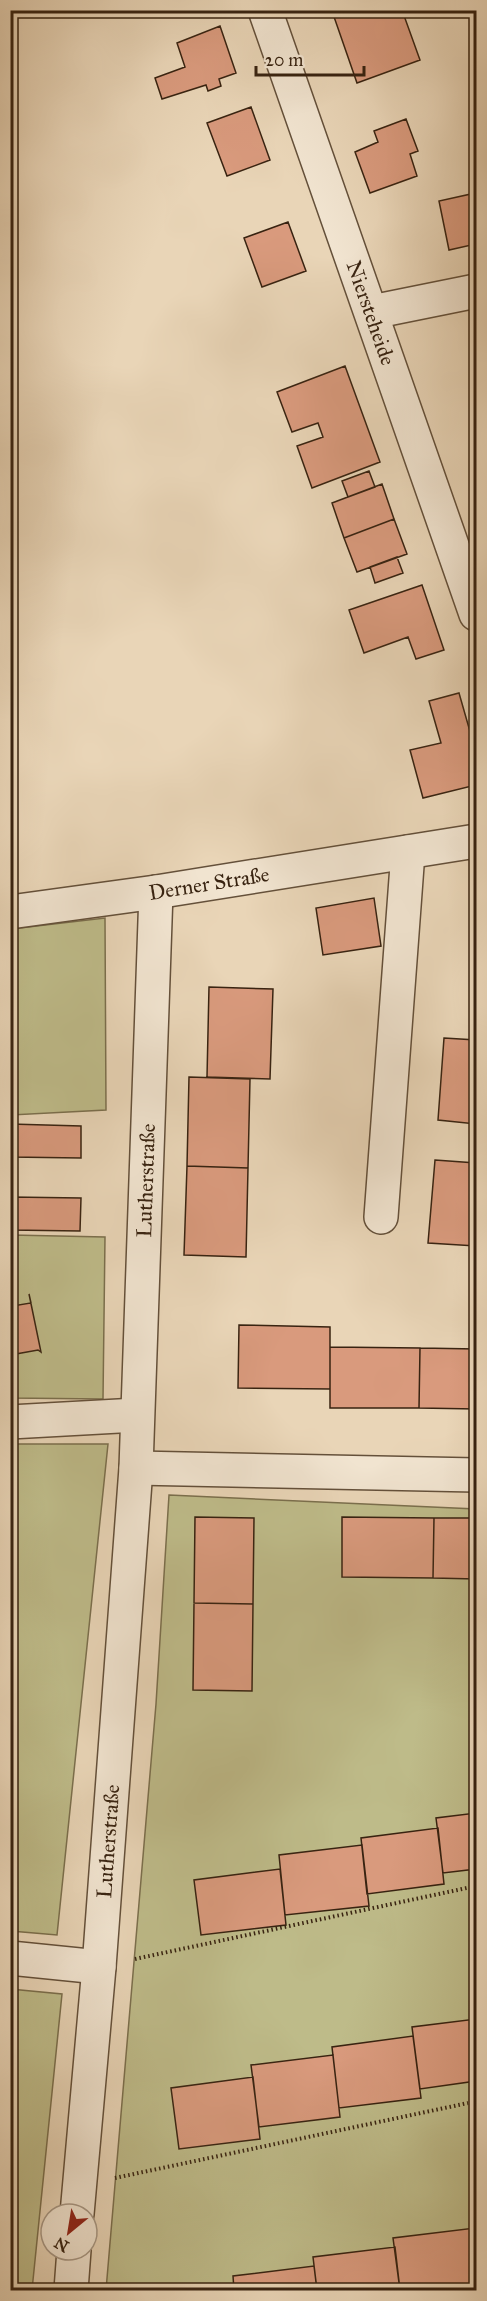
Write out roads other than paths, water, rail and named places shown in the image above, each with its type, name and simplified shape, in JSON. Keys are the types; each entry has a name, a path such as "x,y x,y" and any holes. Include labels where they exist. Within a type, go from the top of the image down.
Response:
{"street":[{"name":"Niersteheide","path":"265,10 477,614"},
{"path":"372,312 477,291"},
{"name":"Derner Straße","path":"10,912 156,892 477,840"},
{"path":"381,1217 408,852"},
{"name":"Lutherstraße","path":"78,2200 99,1967 135,1468 156,892"},
{"path":"10,1422 137,1416"},
{"path":"135,1468 477,1474"},
{"path":"10,1958 99,1967"},
{"path":"71,2290 73,2262"}]}
